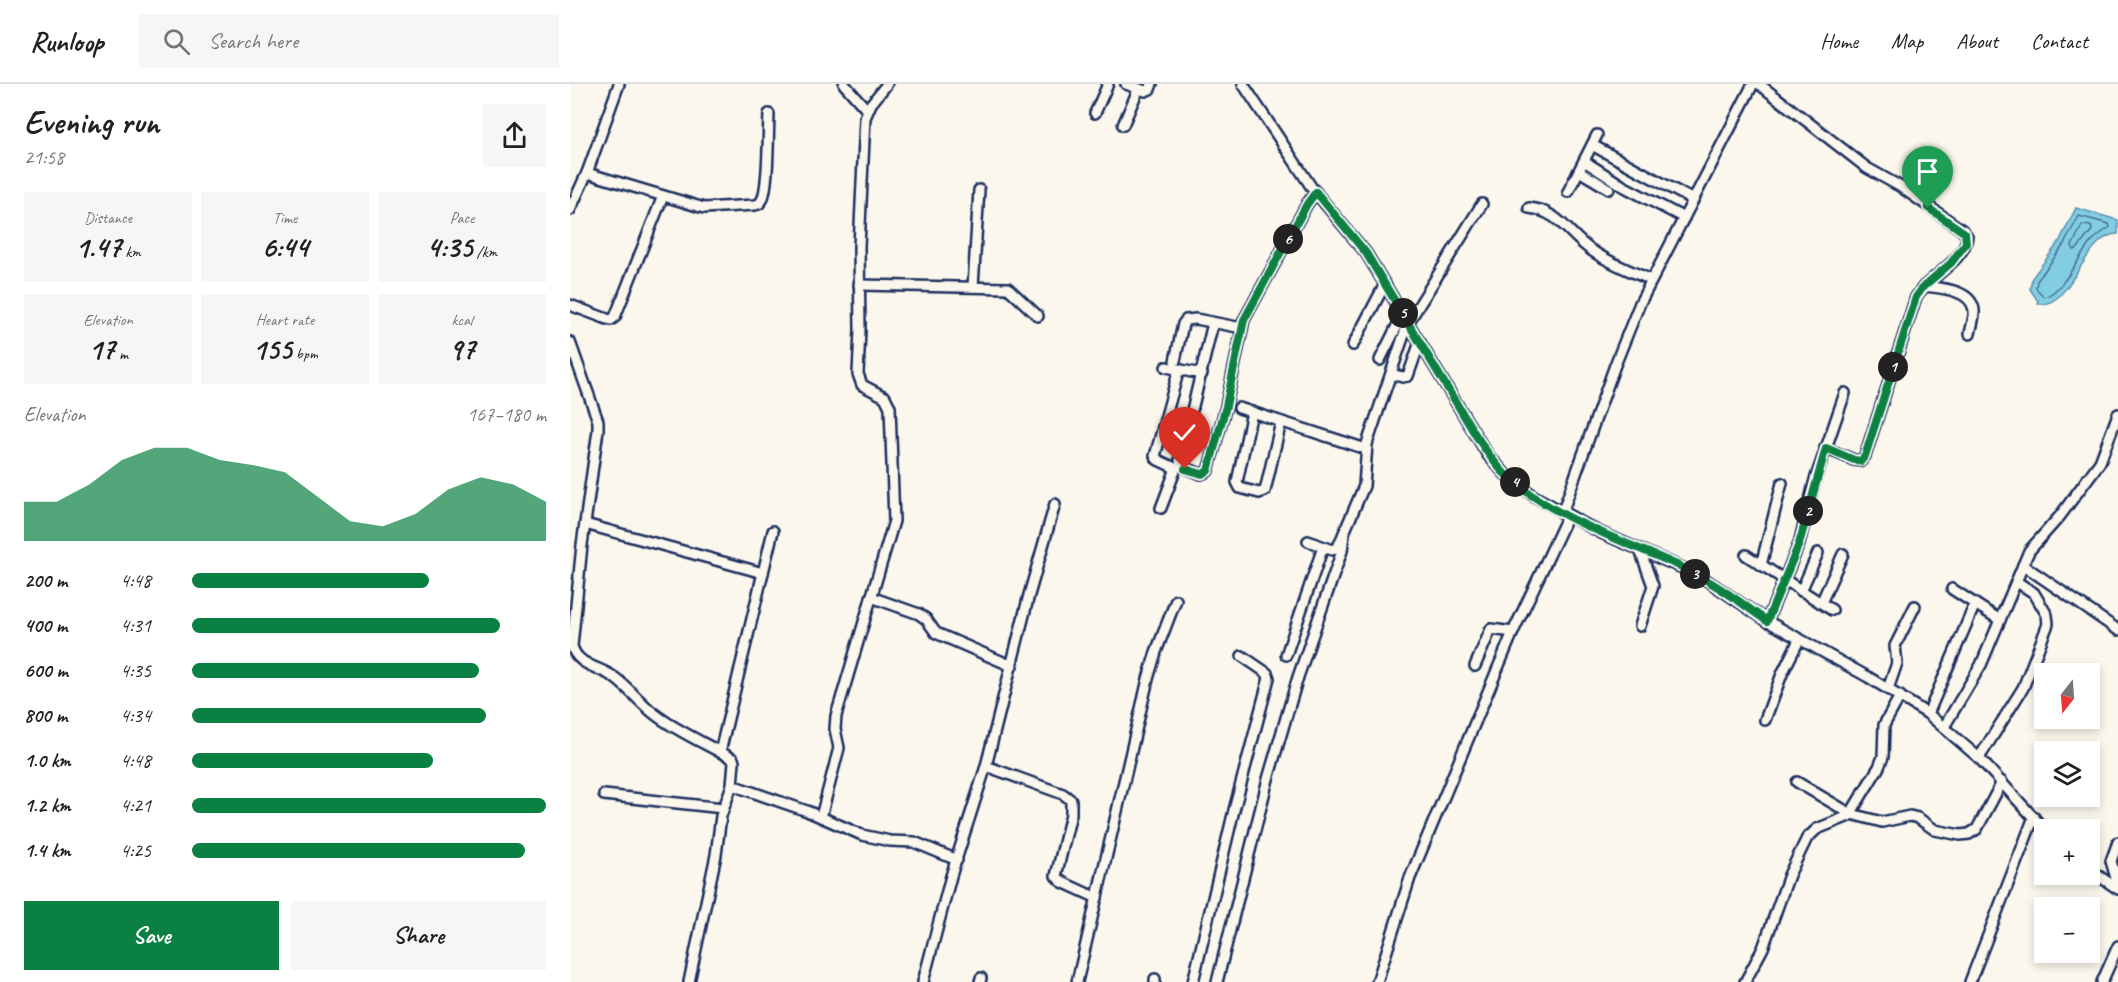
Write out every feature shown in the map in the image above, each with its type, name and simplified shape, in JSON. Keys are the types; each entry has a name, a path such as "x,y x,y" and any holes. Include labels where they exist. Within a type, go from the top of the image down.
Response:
{"street":[{"path":"570,210 587,173 619,84"},
{"path":"844,84 867,110"},
{"path":"820,817 839,748 835,729 836,716 895,513 890,407 885,397 862,385 858,374 860,207 867,110 887,84"},
{"path":"1095,112 1108,84"},
{"path":"1125,84 1145,91 1150,89 1152,84"},
{"path":"1377,982 1410,878 1565,514 1615,365 1651,280 1753,84"},
{"path":"1759,84 1867,168 1901,187 1965,233 1966,243 1951,263 1918,292 1865,456 1861,461 1854,460 1826,448"},
{"path":"1249,87 1316,192 1366,253 1488,455 1505,474 1565,514 1599,532 1708,580 1798,640 1888,689 1928,714 1979,758 2034,817 1970,982"},
{"path":"1123,125 1138,90"},
{"path":"587,173 704,208 755,205 760,203 765,187 769,114"},
{"path":"1568,192 1597,135"},
{"path":"1592,146 1693,200"},
{"path":"1584,161 1623,186 1684,218"},
{"path":"1579,171 1609,189"},
{"path":"973,287 979,190"},
{"path":"1242,328 1186,320 1183,324 1177,365 1155,456 1158,460 1173,467 1177,466 1202,474 1208,471 1226,406 1242,328 1251,306 1307,204 1316,192"},
{"path":"570,305 607,319 611,320 615,317 663,196"},
{"path":"1380,360 1482,204"},
{"path":"1529,208 1541,210 1556,218 1592,251 1651,280"},
{"path":"1353,345 1386,284"},
{"path":"859,285 1008,288 1038,316"},
{"path":"1924,286 1955,291 1968,300 1973,306 1974,313 1970,334"},
{"path":"1308,541 1336,549 1344,534 1364,486 1366,449 1391,374 1406,318"},
{"path":"1161,508 1180,460 1213,323"},
{"path":"570,342 575,368 598,421 572,625 572,646 576,657 616,678 661,719 733,759 734,762 732,785 723,808 689,982"},
{"path":"1391,374 1408,376 1420,342"},
{"path":"1166,367 1177,365 1202,374"},
{"path":"1767,621 1799,544 1826,448 1845,393"},
{"path":"1239,408 1366,449"},
{"path":"1252,412 1237,482 1240,488 1259,493 1265,491 1281,422"},
{"path":"1944,727 1977,674 2029,551 2060,516 2100,462 2118,414"},
{"path":"1761,565 1782,483"},
{"path":"923,982 986,766 1029,595 1055,504"},
{"path":"585,524 763,573"},
{"path":"720,752 773,531"},
{"path":"1217,982 1268,779 1298,676 1342,550 1344,534"},
{"path":"1286,655 1323,547"},
{"path":"1640,549 1653,586 1640,626"},
{"path":"1801,591 1818,553"},
{"path":"1821,603 1843,554"},
{"path":"1746,555 1832,610"},
{"path":"2023,565 2118,630"},
{"path":"1979,758 2023,688 2048,624 2047,615 2034,592 2016,582"},
{"path":"1952,589 2000,620"},
{"path":"871,597 919,614 926,618 936,633 1012,666"},
{"path":"1077,982 1148,679 1176,600"},
{"path":"1928,714 1975,604"},
{"path":"1888,689 1897,663 1895,646 1915,606"},
{"path":"1474,666 1490,630 1493,628 1513,632"},
{"path":"1765,720 1782,674 1798,640"},
{"path":"1193,982 1234,810 1269,678 1266,673 1242,656"},
{"path":"1745,982 1763,948 1789,875 1807,838 1817,829 1851,814 1882,762 1884,725 1900,696"},
{"path":"986,766 1064,794 1071,800 1071,814 1056,876 1062,882 1097,898"},
{"path":"1797,782 1851,814 1882,822 1910,816 1918,818 1935,830 1960,835 1969,834 1977,829 2002,782"},
{"path":"732,785 862,835 914,842 957,860"},
{"path":"604,795 723,808"},
{"path":"2118,842 2111,861 2118,887"},
{"path":"2100,876 2118,887"},
{"path":"2102,982 2118,946"}],"water":[{"path":"2076,208 2118,220 2118,234 2107,236 2098,243 2066,289 2057,298 2048,303 2038,304 2030,289 2032,278 2059,242"}],"route":[{"path":"1185,469 1202,474 1208,471 1226,406 1244,320 1307,204 1316,192 1366,253 1488,455 1505,474 1533,496 1562,513 1599,532 1708,580 1767,621 1799,544 1815,480 1826,448 1854,460 1863,459 1918,292 1951,263 1966,243 1967,236 1962,230 1928,208"}]}
